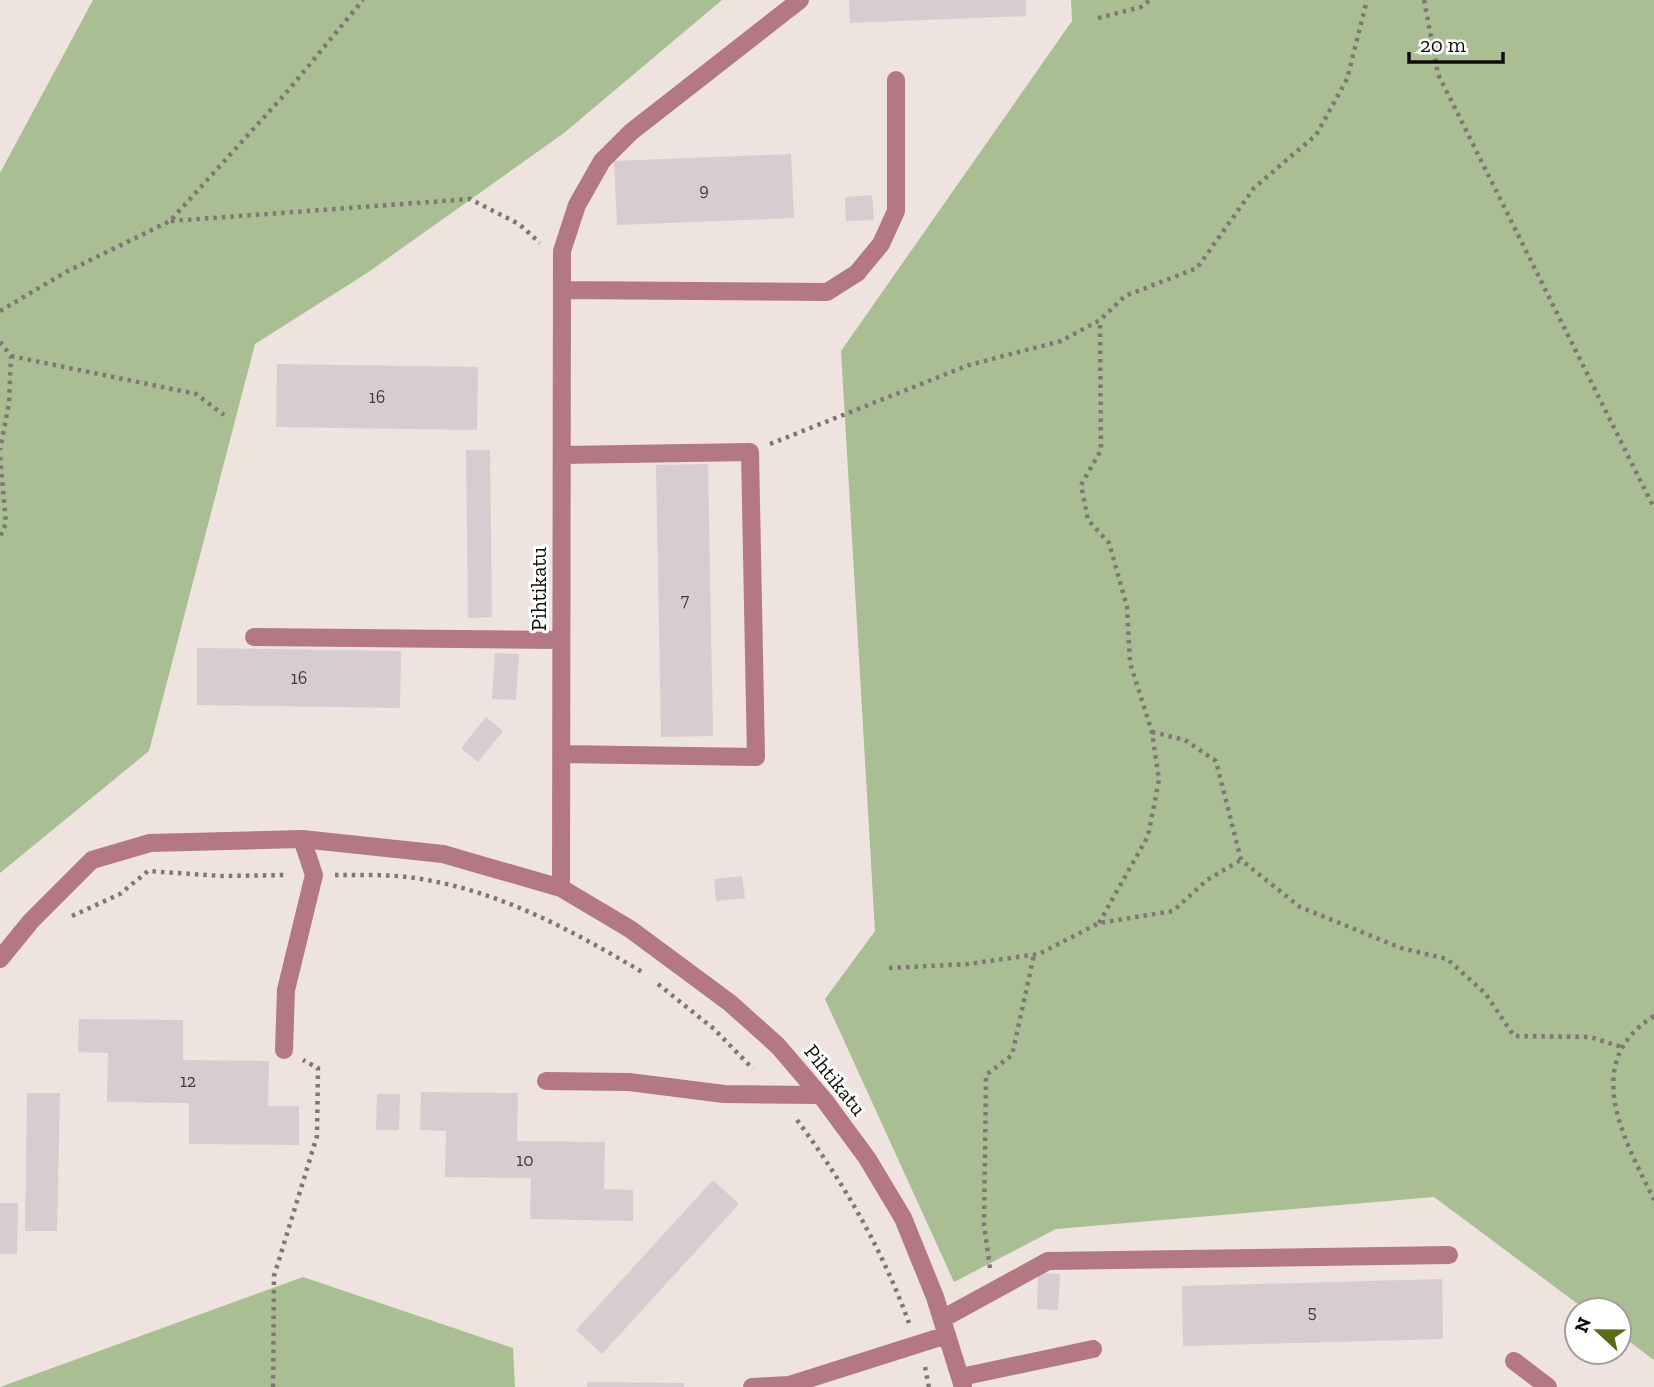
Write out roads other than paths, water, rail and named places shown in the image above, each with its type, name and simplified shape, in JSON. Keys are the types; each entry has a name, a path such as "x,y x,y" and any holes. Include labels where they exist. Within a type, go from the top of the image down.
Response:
{"street":[{"name":"Pihtikatu","path":"561,888 562,256 576,205 602,162 631,132 800,0"},
{"path":"563,290 827,292 857,273 881,244 895,211 896,80"},
{"path":"561,754 756,757 750,452 562,455"},
{"path":"254,637 561,640"},
{"name":"Pihtikatu","path":"0,959 31,920 92,860 150,844 302,839 443,853 561,888 630,929 730,1003 778,1046 819,1095 867,1158 903,1218 945,1327 962,1382"},
{"path":"284,1050 286,990 314,875 302,839"},
{"path":"546,1081 629,1082 724,1094 819,1095"},
{"path":"752,1387 789,1385 917,1344 993,1291 1048,1261 1449,1255"},
{"path":"962,1382 1093,1349"},
{"path":"1514,1361 1548,1387"}]}
